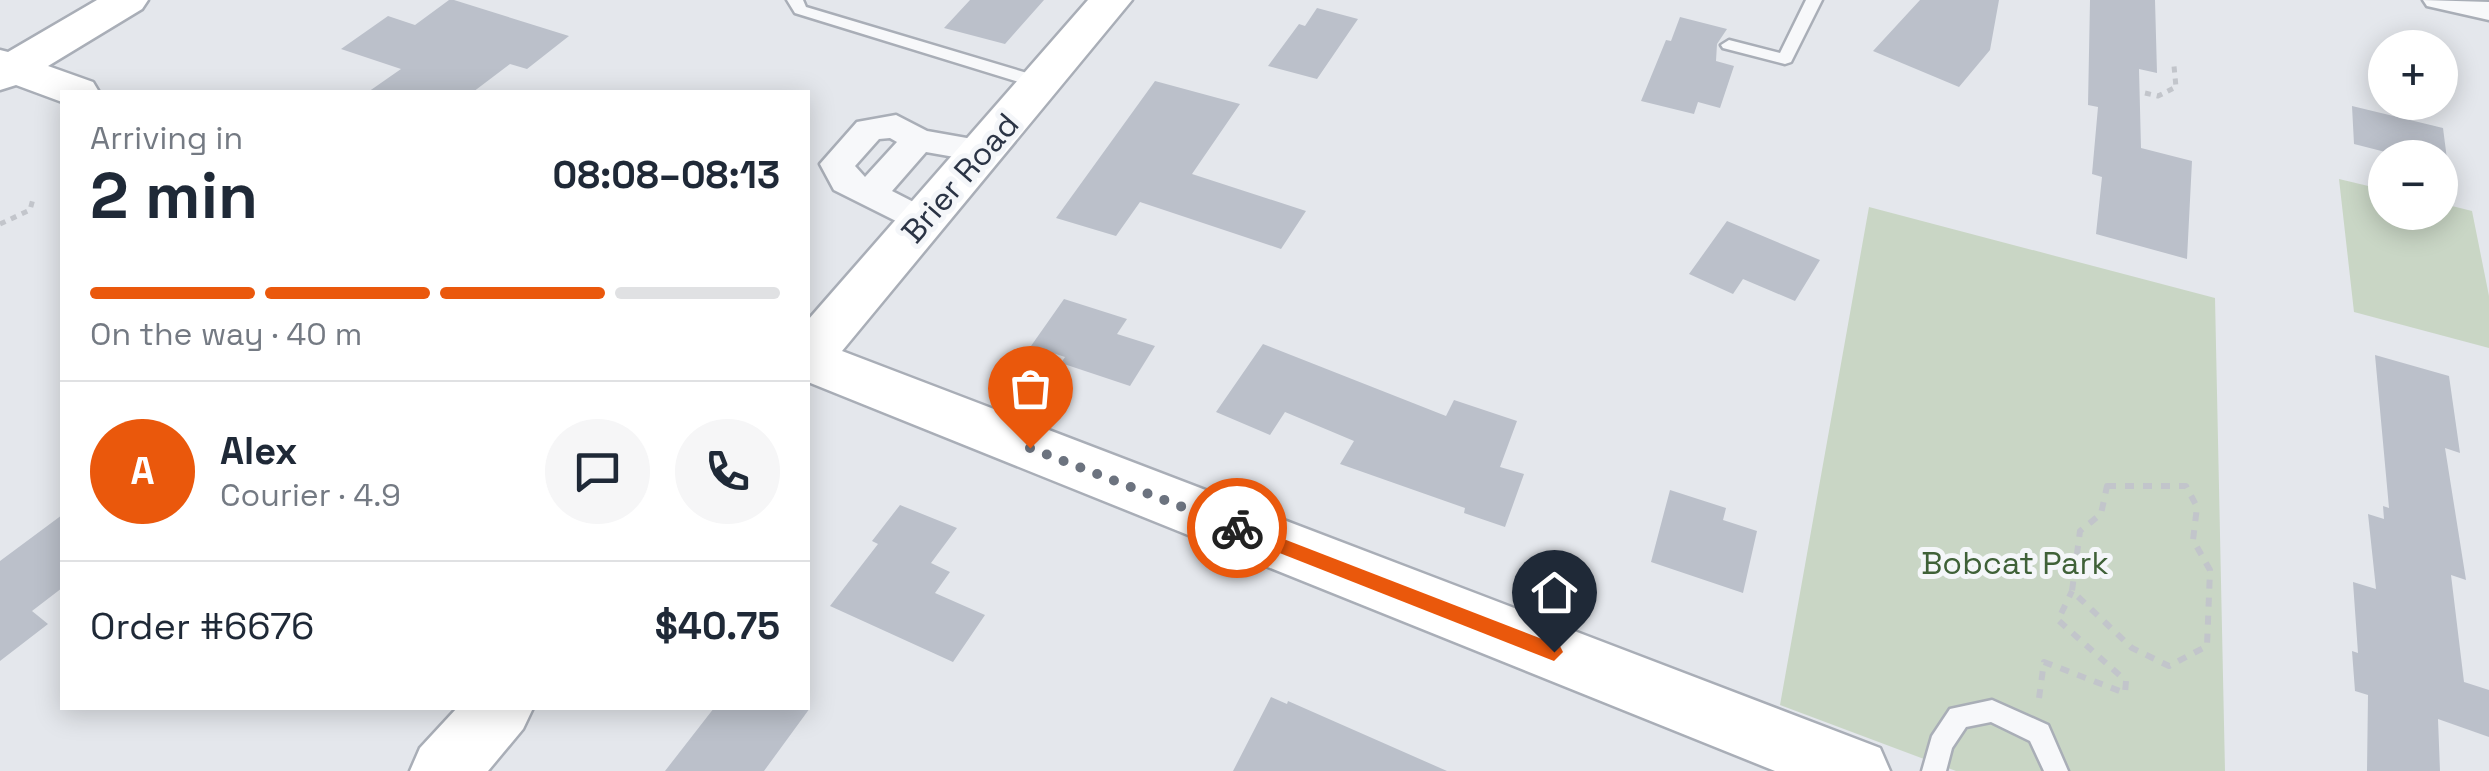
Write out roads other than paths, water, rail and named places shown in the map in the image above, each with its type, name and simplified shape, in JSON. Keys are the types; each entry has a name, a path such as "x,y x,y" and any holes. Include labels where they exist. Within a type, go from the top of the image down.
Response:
{"street":[{"path":"4,70 127,0"},
{"name":"Brier Road","path":"810,356 1112,0"},
{"path":"2438,0 2489,11"},
{"path":"4,70 70,90"},
{"path":"922,222 890,209 872,192 918,140 983,151"},
{"path":"810,359 1856,771"},
{"path":"444,771 498,710"}],"lane":[{"path":"795,0 800,10 1041,83"},
{"path":"1729,45 1785,59 1814,0"},
{"path":"1934,771 1942,744 1959,717 1992,711 2040,733 2056,771"}],"park label":[{"name":"Bobcat Park","path":"2015,563"}]}
